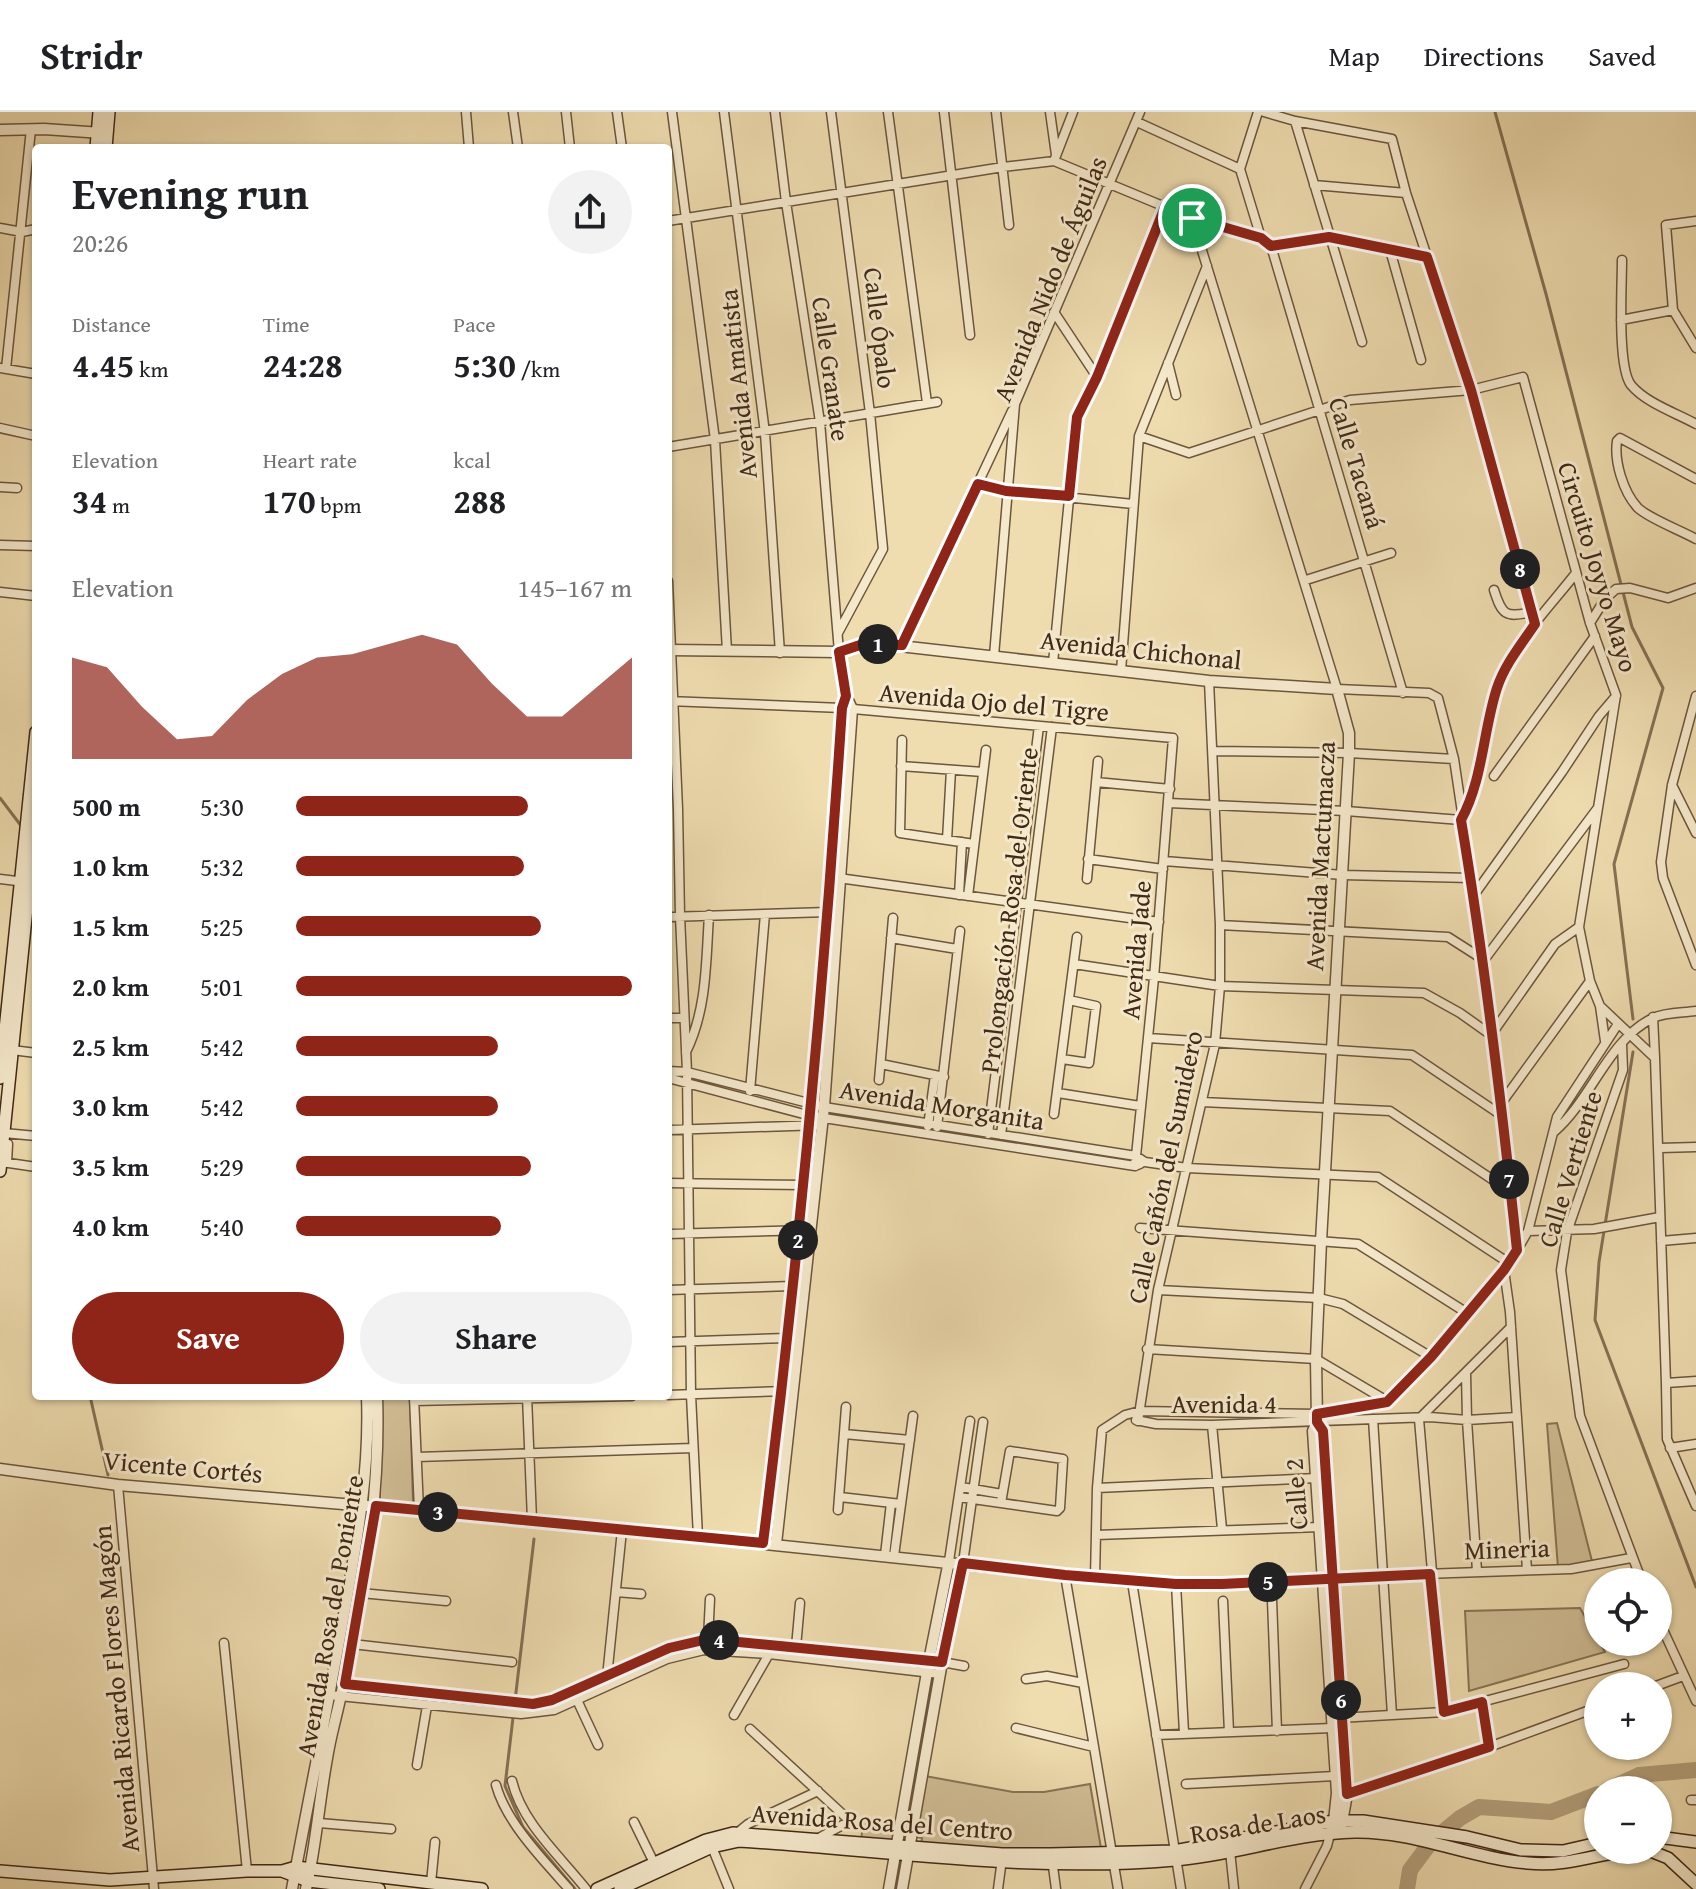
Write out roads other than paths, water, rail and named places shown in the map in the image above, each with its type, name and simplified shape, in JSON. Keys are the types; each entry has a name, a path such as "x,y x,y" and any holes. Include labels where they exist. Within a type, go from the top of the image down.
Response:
{"main road":[{"path":"99,112 105,144"},
{"path":"98,144 109,112"},
{"path":"0,1078 25,882 31,802"},
{"path":"29,845 32,834"},
{"path":"2,1164 15,1051 7,1018"},
{"name":"Rosa de Laos","path":"1175,1855 1339,1821 1395,1830"},
{"path":"1395,1830 1467,1837 1521,1850 1563,1851 1584,1846"},
{"path":"1395,1830 1528,1863 1565,1863 1584,1859"},
{"name":"Rosa de Laos","path":"1175,1855 1395,1830"},
{"name":"Avenida Rosa del Centro","path":"620,1889 706,1840 737,1833 817,1839 902,1852"},
{"path":"1672,1839 1696,1842"},
{"name":"Avenida Rosa del Centro","path":"597,1889 712,1847 739,1841 1002,1859 1175,1855"},
{"path":"1672,1862 1696,1884"},
{"path":"0,1871 154,1883 247,1871 282,1871 294,1878 379,1889"},
{"path":"308,1880 431,1883 482,1889"}],"street":[{"path":"466,112 469,144"},
{"path":"513,112 517,144"},
{"path":"566,112 570,144"},
{"path":"617,112 621,144"},
{"path":"672,112 715,440 727,651"},
{"name":"Avenida Amatista","path":"724,112 765,433 780,653"},
{"name":"Calle Granate","path":"775,112 820,422 839,652"},
{"name":"Calle Ópalo","path":"831,112 870,413 883,549 838,633"},
{"path":"672,446 765,433 932,402 888,112"},
{"path":"944,112 970,335"},
{"path":"996,112 1009,225"},
{"path":"1050,112 1055,158"},
{"path":"1055,158 1073,112"},
{"name":"Avenida Nido de Águilas","path":"994,656 1015,404 1140,112"},
{"path":"1258,112 1240,169 1261,238"},
{"path":"1264,112 1295,121 1392,139 1406,193 1471,390 1535,624"},
{"path":"1295,121 1362,342"},
{"path":"1137,122 1240,169"},
{"path":"31,129 22,232 3,368 32,373"},
{"path":"0,130 102,133"},
{"path":"672,220 1055,158 1165,207 1261,238 1271,246 1329,237 1427,257"},
{"path":"1314,185 1406,193"},
{"path":"1053,663 1077,417 1097,377 1165,207"},
{"name":"Avenida Mactumacza","path":"1192,218 1306,580 1349,733 1341,930 1321,1241 1317,1418"},
{"path":"1696,221 1666,225 1673,310 1696,348"},
{"path":"0,228 22,232 32,230"},
{"name":"Calle Tacaná","path":"1271,246 1403,693"},
{"path":"1390,250 1421,360"},
{"path":"1622,260 1621,320 1625,371 1630,383 1643,395 1696,424"},
{"path":"1121,671 1139,436 1207,266"},
{"path":"1621,320 1673,310"},
{"path":"1054,312 1097,377"},
{"path":"1168,363 1176,395"},
{"name":"Circuito Joyyo Mayo","path":"1471,390 1523,377 1590,623 1616,695 1579,927 1590,981 1600,1006 1605,1041"},
{"path":"1139,436 1189,453 1350,400 1471,390"},
{"path":"902,645 1015,404"},
{"path":"0,428 32,435"},
{"path":"1696,479 1620,438 1617,441 1625,487 1639,508 1696,539"},
{"path":"978,484 1006,491 1133,504"},
{"path":"0,487 17,488"},
{"path":"0,545 32,546"},
{"path":"1306,580 1391,553"},
{"path":"1461,820 1471,802 1497,687 1510,659 1576,573"},
{"path":"1590,623 1605,599 1616,589 1630,588 1668,598 1696,588"},
{"path":"1494,590 1500,608 1506,613 1517,615 1532,612"},
{"path":"0,592 32,596"},
{"path":"1494,776 1595,636"},
{"name":"Avenida Chichonal","path":"672,650 839,652 860,645 902,645 1209,681 1429,693 1438,698 1454,759"},
{"path":"776,1544 836,878 847,709 839,652"},
{"name":"Calle Cañón del Sumidero","path":"1139,1416 1158,1290 1215,1044 1220,986 1220,925 1209,681"},
{"path":"1474,895 1616,695"},
{"path":"1696,696 1672,785 1661,862 1663,878 1696,962"},
{"name":"Avenida Ojo del Tigre","path":"672,700 847,709 1173,738"},
{"path":"1689,718 1696,731"},
{"name":"Prolongación Rosa del Oriente","path":"987,1142 1039,726"},
{"name":"Prolongación Rosa del Oriente","path":"999,1144 1052,727"},
{"name":"Avenida Jade","path":"1139,1161 1140,1106 1154,978 1173,738"},
{"path":"902,740 900,833 974,844"},
{"path":"963,895 974,844 986,750"},
{"path":"1214,751 1349,753 1454,759 1484,960 1517,1250"},
{"path":"672,755 678,809 673,860 680,916 687,1077 687,1233 698,1537"},
{"path":"1087,879 1098,761"},
{"path":"901,766 983,772"},
{"path":"947,840 951,770"},
{"path":"1096,782 1170,789"},
{"path":"1672,785 1696,833"},
{"path":"1169,803 1461,820"},
{"path":"1484,960 1599,806"},
{"path":"672,810 678,809"},
{"path":"962,842 963,895"},
{"path":"1088,859 1343,875 1471,878"},
{"path":"836,878 1159,922"},
{"path":"826,1003 828,912 836,878"},
{"path":"0,879 25,882"},
{"path":"672,917 828,912"},
{"path":"749,1100 765,914"},
{"path":"686,1052 701,1012 709,915"},
{"path":"879,1080 893,918"},
{"path":"1220,925 1448,937 1484,960"},
{"path":"1491,1035 1555,944 1579,927"},
{"path":"931,1135 960,931"},
{"path":"1054,1114 1077,937"},
{"path":"891,938 957,949"},
{"path":"1074,964 1220,986 1424,993 1491,1035"},
{"path":"672,968 681,967"},
{"path":"1500,1110 1590,981"},
{"path":"1062,1059 1089,1063 1096,1006 1069,1000"},
{"name":"Circuito Joyyo Mayo","path":"1600,1006 1655,1058"},
{"path":"1555,1131 1567,1121 1630,1034 1653,1017 1696,1011"},
{"path":"1653,1017 1660,1148 1665,1432 1696,1506"},
{"path":"672,1018 684,1018"},
{"path":"1003,1019 1015,1020"},
{"path":"1095,1578 1102,1430 1125,1415 1317,1418 1387,1402 1431,1357 1507,1267 1528,1231 1557,1117 1618,1024"},
{"path":"1148,1038 1412,1055 1500,1110"},
{"name":"Calle Vertiente","path":"1622,1044 1623,1070 1567,1232 1561,1270 1580,1416 1636,1568"},
{"path":"15,1051 32,1053"},
{"path":"881,1064 939,1076"},
{"path":"672,1072 687,1077"},
{"path":"672,1078 687,1077"},
{"name":"Avenida Morganita","path":"687,1077 750,1088 816,1116 933,1123 1001,1133 1139,1161"},
{"name":"Avenida Morganita","path":"687,1077 749,1100 816,1116 931,1135 1187,1168 1378,1177 1507,1267"},
{"path":"1058,1093 1140,1106"},
{"path":"1202,1102 1390,1111 1511,1192"},
{"path":"672,1130 816,1116"},
{"path":"763,1543 788,1391 787,1338 792,1286 805,1230 804,1185 816,1116"},
{"path":"6,1133 32,1136"},
{"path":"1660,1148 1696,1147"},
{"path":"2,1164 32,1167"},
{"path":"672,1183 804,1185"},
{"path":"1528,1231 1567,1232 1660,1217"},
{"path":"1140,1228 1358,1244 1467,1313"},
{"path":"672,1234 805,1230"},
{"path":"1661,1241 1696,1238"},
{"path":"1507,1267 1527,1570"},
{"path":"672,1290 792,1286"},
{"path":"1158,1290 1319,1298 1343,1304 1431,1357"},
{"path":"1444,1712 1419,1419 1511,1327"},
{"path":"672,1342 787,1338"},
{"path":"1147,1349 1316,1359 1387,1402"},
{"path":"1466,1373 1477,1571"},
{"path":"1666,1383 1696,1381"},
{"path":"672,1395 788,1391"},
{"name":"Avenida Rosa del Poniente","path":"294,1878 363,1504 368,1454 367,1400"},
{"name":"Avenida Rosa del Poniente","path":"308,1880 376,1506 379,1456 377,1400"},
{"path":"414,1400 419,1510"},
{"path":"527,1400 532,1520"},
{"path":"838,1510 846,1407"},
{"path":"890,1556 901,1504 913,1416"},
{"name":"Avenida 4","path":"1139,1416 1156,1424 1212,1425 1317,1418 1430,1417 1467,1420 1517,1417"},
{"name":"Calle 2","path":"1317,1418 1313,1431 1321,1527 1329,1577"},
{"name":"Calle 2","path":"1317,1418 1323,1431 1335,1776 1342,1794"},
{"path":"1373,1419 1392,1715"},
{"path":"902,1889 902,1852 926,1673 949,1561 970,1421"},
{"path":"889,1889 902,1852 963,1563 983,1422"},
{"path":"1212,1425 1222,1529"},
{"path":"844,1434 910,1440"},
{"path":"1670,1448 1696,1444"},
{"path":"417,1457 693,1448"},
{"path":"961,1487 1002,1499 1059,1510 1063,1459 1010,1451 1002,1499"},
{"name":"Vicente Cortés","path":"0,1469 118,1485 363,1504 698,1537"},
{"path":"1097,1488 1317,1478"},
{"name":"Avenida Ricardo Flores Magón","path":"118,1485 154,1883"},
{"path":"840,1497 901,1504"},
{"path":"959,1497 1002,1499"},
{"path":"890,1556 891,1503"},
{"path":"1096,1535 1321,1527"},
{"path":"606,1686 622,1530"},
{"name":"Mineria","path":"698,1537 1176,1584 1593,1567 1631,1558"},
{"path":"1065,1575 1118,1889"},
{"path":"1132,1582 1181,1889"},
{"path":"1176,1584 1184,1733"},
{"path":"616,1592 641,1594"},
{"path":"361,1593 446,1601"},
{"path":"708,1639 710,1599"},
{"path":"1272,1600 1277,1731"},
{"path":"1223,1601 1229,1732"},
{"path":"796,1647 800,1603"},
{"path":"332,1681 515,1703 552,1700 669,1648 708,1639 964,1666"},
{"path":"224,1643 247,1871"},
{"path":"352,1644 512,1662"},
{"path":"329,1695 535,1714 554,1710 690,1652 704,1650 769,1654 940,1674"},
{"path":"1672,1651 1696,1701"},
{"path":"734,1715 769,1654"},
{"path":"1156,1735 1277,1731 1392,1715 1444,1712 1624,1664"},
{"path":"1026,1679 1047,1676 1083,1683"},
{"path":"1672,1680 1683,1676"},
{"path":"577,1700 598,1745"},
{"path":"1482,1702 1489,1747"},
{"path":"417,1765 427,1706"},
{"path":"1305,1889 1339,1821 1342,1794 1489,1747 1584,1712"},
{"name":"Calle 2","path":"1335,1722 1342,1794"},
{"path":"1016,1728 1094,1747"},
{"path":"750,1729 850,1821 817,1839"},
{"path":"1186,1784 1335,1776"},
{"path":"512,1781 516,1798 530,1821 586,1889"},
{"path":"496,1785 501,1802 528,1843 569,1889"},
{"path":"737,1833 748,1824 818,1791"},
{"path":"634,1822 656,1867"},
{"path":"319,1823 391,1829"},
{"path":"431,1883 435,1842"},
{"path":"712,1847 729,1889"},
{"path":"1230,1851 1234,1889"},
{"path":"1052,1858 1056,1889"},
{"path":"998,1889 1002,1859"}],"waterway":[{"path":"1495,112 1546,294 1632,627 1663,688 1614,864 1633,1019"},
{"path":"0,798 22,827"},
{"path":"1633,1052 1599,1262 1595,1320 1696,1587"},
{"path":"91,1400 108,1475"},
{"path":"534,1539 505,1786 523,1827 575,1889"},
{"path":"1637,1776 1696,1770"},
{"path":"1407,1889 1410,1870 1431,1842 1479,1807 1551,1812 1584,1799"}]}
